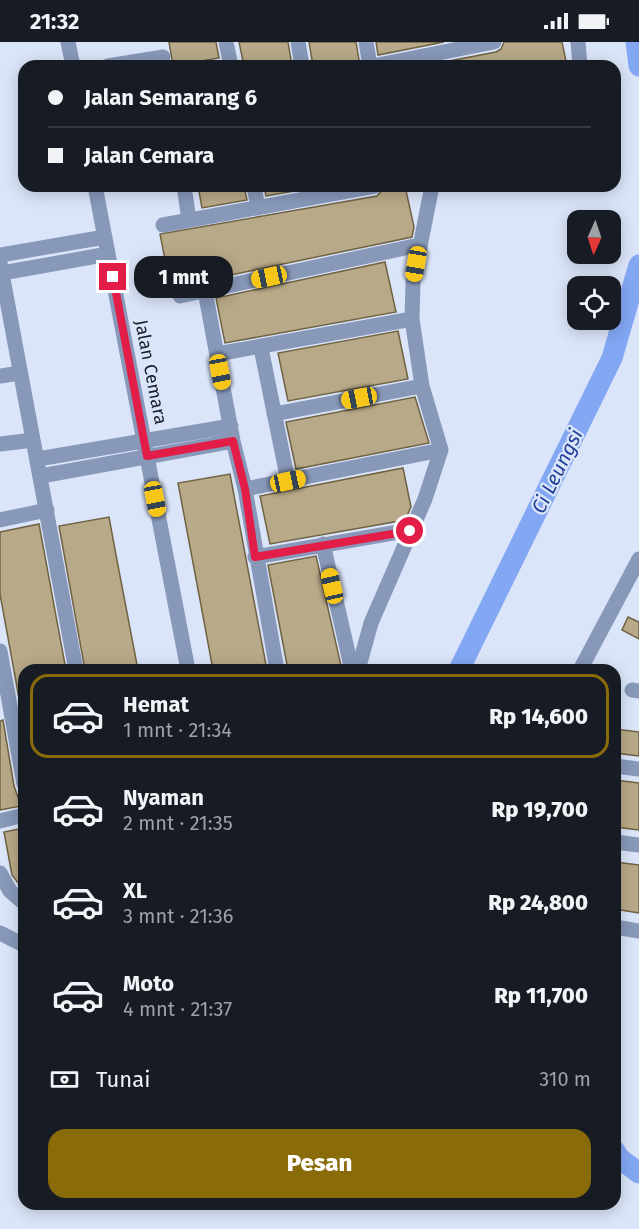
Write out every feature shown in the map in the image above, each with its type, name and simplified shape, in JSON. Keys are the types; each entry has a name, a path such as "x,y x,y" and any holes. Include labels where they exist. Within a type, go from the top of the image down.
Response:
{"street":[{"path":"69,42 72,60"},
{"path":"226,42 230,60"},
{"path":"298,42 301,60"},
{"path":"366,42 370,60"},
{"path":"402,60 494,42"},
{"path":"578,42 580,60"},
{"path":"137,60 162,55"},
{"name":"Jalan Cemara","path":"96,192 187,664"},
{"path":"185,192 189,220"},
{"path":"255,192 258,208"},
{"path":"163,225 258,208 320,192"},
{"path":"360,664 371,623 425,499 441,450 422,386 412,319 413,282 431,192"},
{"path":"0,255 105,237"},
{"path":"180,296 419,245"},
{"path":"75,664 38,459 4,304 1,268 108,254"},
{"path":"205,291 245,489 255,557 276,664"},
{"path":"217,354 261,348 412,319"},
{"path":"261,348 288,481"},
{"path":"0,376 20,373"},
{"path":"274,414 422,386"},
{"path":"41,476 145,449 232,433"},
{"path":"0,444 33,440"},
{"path":"38,459 145,449"},
{"path":"245,489 441,450"},
{"path":"0,520 47,510"},
{"path":"255,557 410,531"},
{"path":"322,544 351,664"},
{"path":"583,664 639,560"},
{"path":"0,651 18,751"},
{"path":"621,767 639,769"},
{"path":"0,821 18,816"},
{"path":"621,843 639,845"},
{"path":"0,873 18,894"},
{"path":"621,928 639,931"},
{"path":"0,933 18,942"}],"building":[{"path":"169,42 216,42 219,58 172,60"},
{"path":"239,42 288,42 291,60 243,60"},
{"path":"309,42 356,42 359,60 312,60"},
{"path":"376,42 444,42 378,55"},
{"path":"504,42 562,42 566,60 454,60 501,49"},
{"path":"199,192 245,192 247,200 202,208"},
{"path":"265,192 289,192 266,196"},
{"path":"380,192 406,192 414,227 412,237 178,286 171,290 160,234 377,196"},
{"path":"385,262 396,312 225,343 216,298"},
{"path":"398,331 408,379 288,401 278,353"},
{"path":"415,397 429,443 296,469 286,422"},
{"path":"403,468 411,507 405,520 270,544 260,496"},
{"path":"230,474 266,664 212,664 178,483"},
{"path":"109,517 137,664 84,664 59,526"},
{"path":"39,524 65,664 18,664 18,693 0,594 0,532"},
{"path":"316,556 341,664 287,664 268,565"},
{"path":"628,617 639,622 639,639 622,630"},
{"path":"3,720 18,807 0,810 0,721"},
{"path":"621,730 639,732 639,756 621,754"},
{"path":"621,781 639,783 639,830 621,828"},
{"path":"18,829 18,883 12,875 4,832"},
{"path":"621,863 639,865 639,913 621,910"}],"waterway":[{"name":"Ci Leungsi","path":"636,42 639,66"},
{"name":"Ci Leungsi","path":"462,664 612,358 639,265"},
{"name":"Ci Leungsi","path":"621,1160 639,1173"}],"route":[{"path":"113,277 147,456 233,441 245,489 255,557 410,531"}]}
